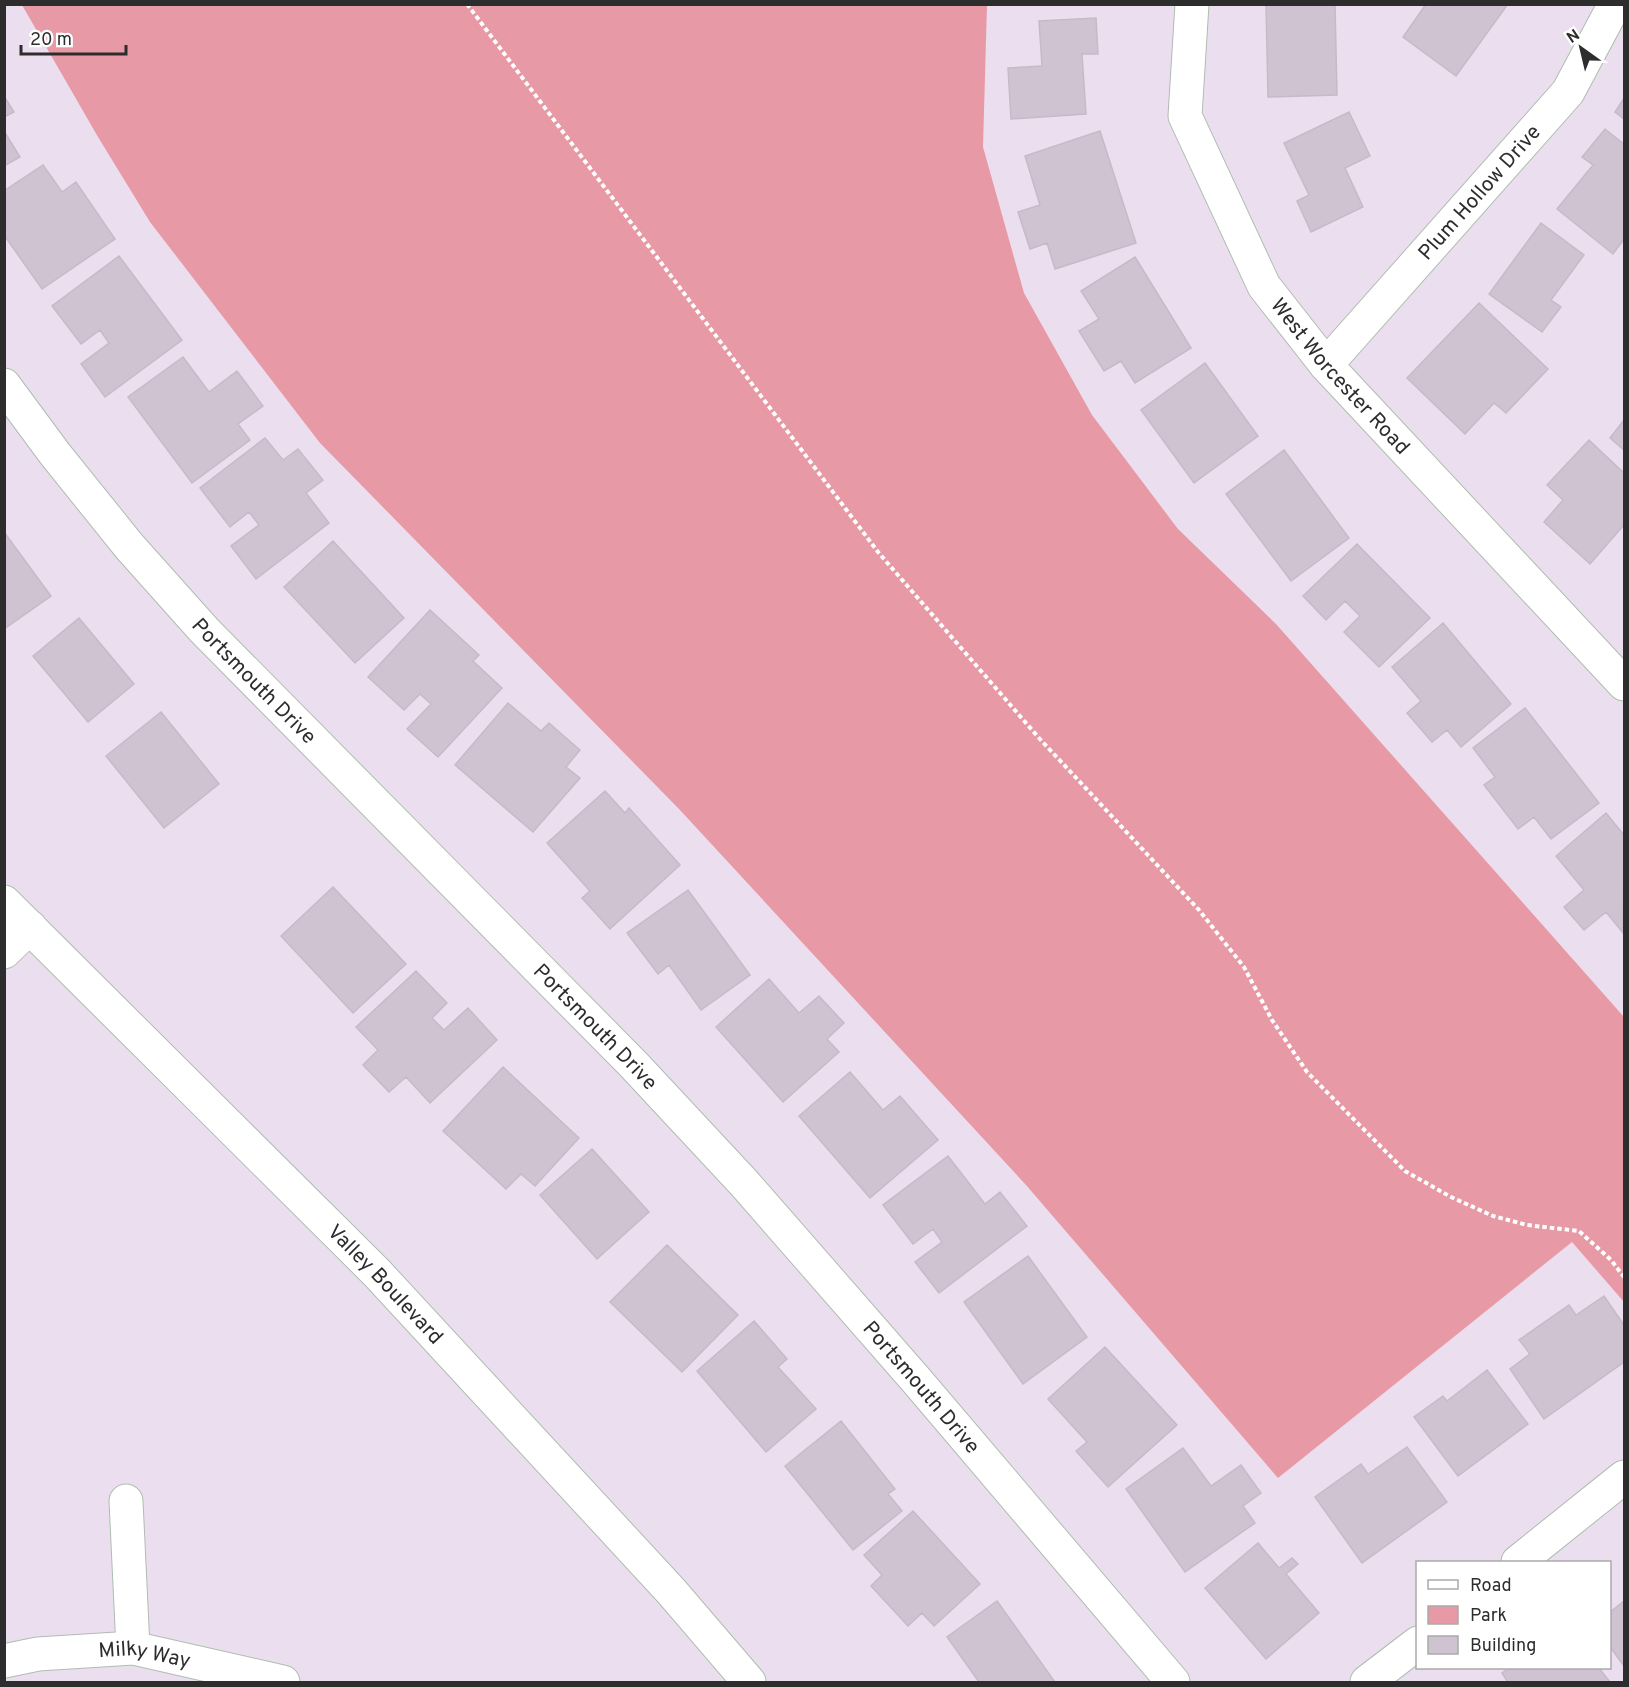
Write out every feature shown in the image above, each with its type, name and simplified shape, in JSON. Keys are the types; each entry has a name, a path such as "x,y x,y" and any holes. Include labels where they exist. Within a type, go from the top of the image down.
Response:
{"street":[{"name":"West Worcester Road","path":"1192,4 1185,116 1264,286 1326,365 1623,678"},
{"name":"Plum Hollow Drive","path":"1326,365 1568,92 1615,4"},
{"name":"Portsmouth Drive","path":"4,385 121,537 204,630 634,1065 744,1183 917,1381 1173,1683"},
{"name":"Valley Boulevard","path":"4,902 377,1273 671,1591 749,1683"},
{"path":"4,952 30,927"},
{"path":"1520,1561 1624,1477"},
{"path":"126,1501 133,1648"},
{"path":"1366,1683 1416,1644"},
{"name":"Milky Way","path":"4,1661 38,1654 133,1648 283,1683"}],"path":[{"path":"467,4 878,552 1039,738 1199,910 1244,967 1272,1020 1307,1072 1405,1171 1451,1197 1493,1216 1527,1225 1580,1231 1611,1260 1624,1276"}],"green space":[{"path":"22,5 987,5 983,147 1024,293 1092,415 1178,529 1276,624 1624,1017 1624,1302 1572,1242 1278,1478 1026,1185 679,809 320,443 150,222"}],"building":[{"path":"1266,4 1335,4 1337,95 1268,97"},
{"path":"1426,4 1508,4 1456,76 1403,37"},
{"path":"1096,18 1098,54 1082,54 1086,114 1011,119 1008,68 1042,66 1039,21"},
{"path":"4,96 14,112 4,117"},
{"path":"1624,98 1624,119 1615,112"},
{"path":"1349,112 1370,156 1345,168 1363,207 1311,232 1297,201 1309,195 1284,143"},
{"path":"1605,129 1624,144 1624,239 1613,254 1557,209 1593,165 1582,157"},
{"path":"4,131 20,157 4,166"},
{"path":"1100,131 1136,243 1055,269 1047,243 1030,249 1018,212 1040,205 1025,156"},
{"path":"43,165 62,192 76,182 115,239 42,289 4,235 4,191"},
{"path":"1541,223 1584,255 1551,300 1561,307 1542,332 1489,294"},
{"path":"119,256 182,340 105,397 81,364 109,343 100,330 81,344 52,306"},
{"path":"1135,257 1191,348 1135,383 1121,361 1104,371 1079,331 1099,319 1081,291"},
{"path":"1479,303 1548,369 1506,413 1494,403 1465,434 1407,378"},
{"path":"183,357 209,392 237,371 263,406 238,424 250,440 192,483 128,397"},
{"path":"1205,363 1258,436 1194,483 1141,410"},
{"path":"1624,420 1624,450 1610,438"},
{"path":"265,438 283,460 298,449 323,480 306,493 329,523 256,579 231,546 259,525 249,512 230,527 200,488"},
{"path":"1589,440 1624,473 1624,525 1590,564 1544,522 1563,500 1547,485"},
{"path":"1284,450 1349,538 1291,581 1226,494"},
{"path":"4,532 51,596 4,629"},
{"path":"333,541 404,618 355,663 284,587"},
{"path":"1357,544 1430,618 1379,667 1344,632 1360,616 1345,601 1326,620 1303,596"},
{"path":"430,610 479,655 473,661 502,688 438,757 407,729 431,704 420,694 404,710 368,677"},
{"path":"79,618 134,684 88,722 33,656"},
{"path":"1443,623 1511,704 1461,747 1447,730 1432,742 1407,713 1421,701 1392,667"},
{"path":"508,703 541,731 549,723 580,750 566,767 580,778 533,832 455,765"},
{"path":"1525,708 1599,803 1551,839 1534,817 1518,829 1484,785 1495,777 1473,748"},
{"path":"161,712 219,784 164,828 106,756"},
{"path":"605,791 625,813 629,808 680,865 610,929 582,898 590,891 547,843"},
{"path":"1606,813 1624,835 1623,933 1606,912 1584,930 1564,907 1584,890 1556,856"},
{"path":"333,887 406,964 353,1013 281,936"},
{"path":"688,890 750,975 701,1010 669,965 658,974 627,933"},
{"path":"416,971 447,1003 432,1018 444,1030 468,1008 497,1040 430,1103 406,1077 389,1092 363,1065 378,1050 356,1027"},
{"path":"769,979 799,1013 819,996 844,1023 827,1039 839,1052 783,1102 716,1027"},
{"path":"503,1067 579,1138 535,1186 521,1174 506,1189 443,1131"},
{"path":"850,1072 883,1110 900,1096 938,1140 870,1198 799,1116"},
{"path":"592,1149 649,1212 597,1259 540,1195"},
{"path":"948,1156 985,1204 1000,1192 1027,1226 939,1293 915,1262 942,1242 933,1229 913,1244 883,1205"},
{"path":"667,1245 738,1315 682,1372 610,1302"},
{"path":"1028,1256 1087,1337 1023,1384 964,1302"},
{"path":"1604,1296 1624,1325 1624,1362 1544,1419 1510,1369 1530,1354 1519,1340 1569,1305 1576,1315"},
{"path":"754,1321 787,1359 778,1367 816,1409 766,1452 697,1371"},
{"path":"1105,1347 1177,1425 1108,1487 1076,1451 1087,1442 1048,1399"},
{"path":"1487,1370 1528,1424 1458,1476 1414,1417 1443,1396 1447,1401"},
{"path":"841,1421 895,1489 888,1494 902,1511 853,1550 785,1466"},
{"path":"1407,1447 1447,1502 1362,1563 1315,1497 1361,1464 1368,1474"},
{"path":"1183,1448 1211,1486 1241,1465 1261,1493 1243,1506 1255,1523 1185,1572 1126,1489"},
{"path":"913,1511 980,1584 934,1626 922,1613 908,1626 871,1586 882,1575 864,1555"},
{"path":"1258,1543 1279,1568 1292,1558 1298,1564 1286,1574 1319,1613 1266,1659 1205,1588"},
{"path":"997,1601 1055,1682 979,1682 947,1637"},
{"path":"1624,1601 1624,1666 1611,1648 1611,1611"},
{"path":"1508,1669 1600,1669 1610,1682 1505,1682 1507,1681 1502,1673"}]}
